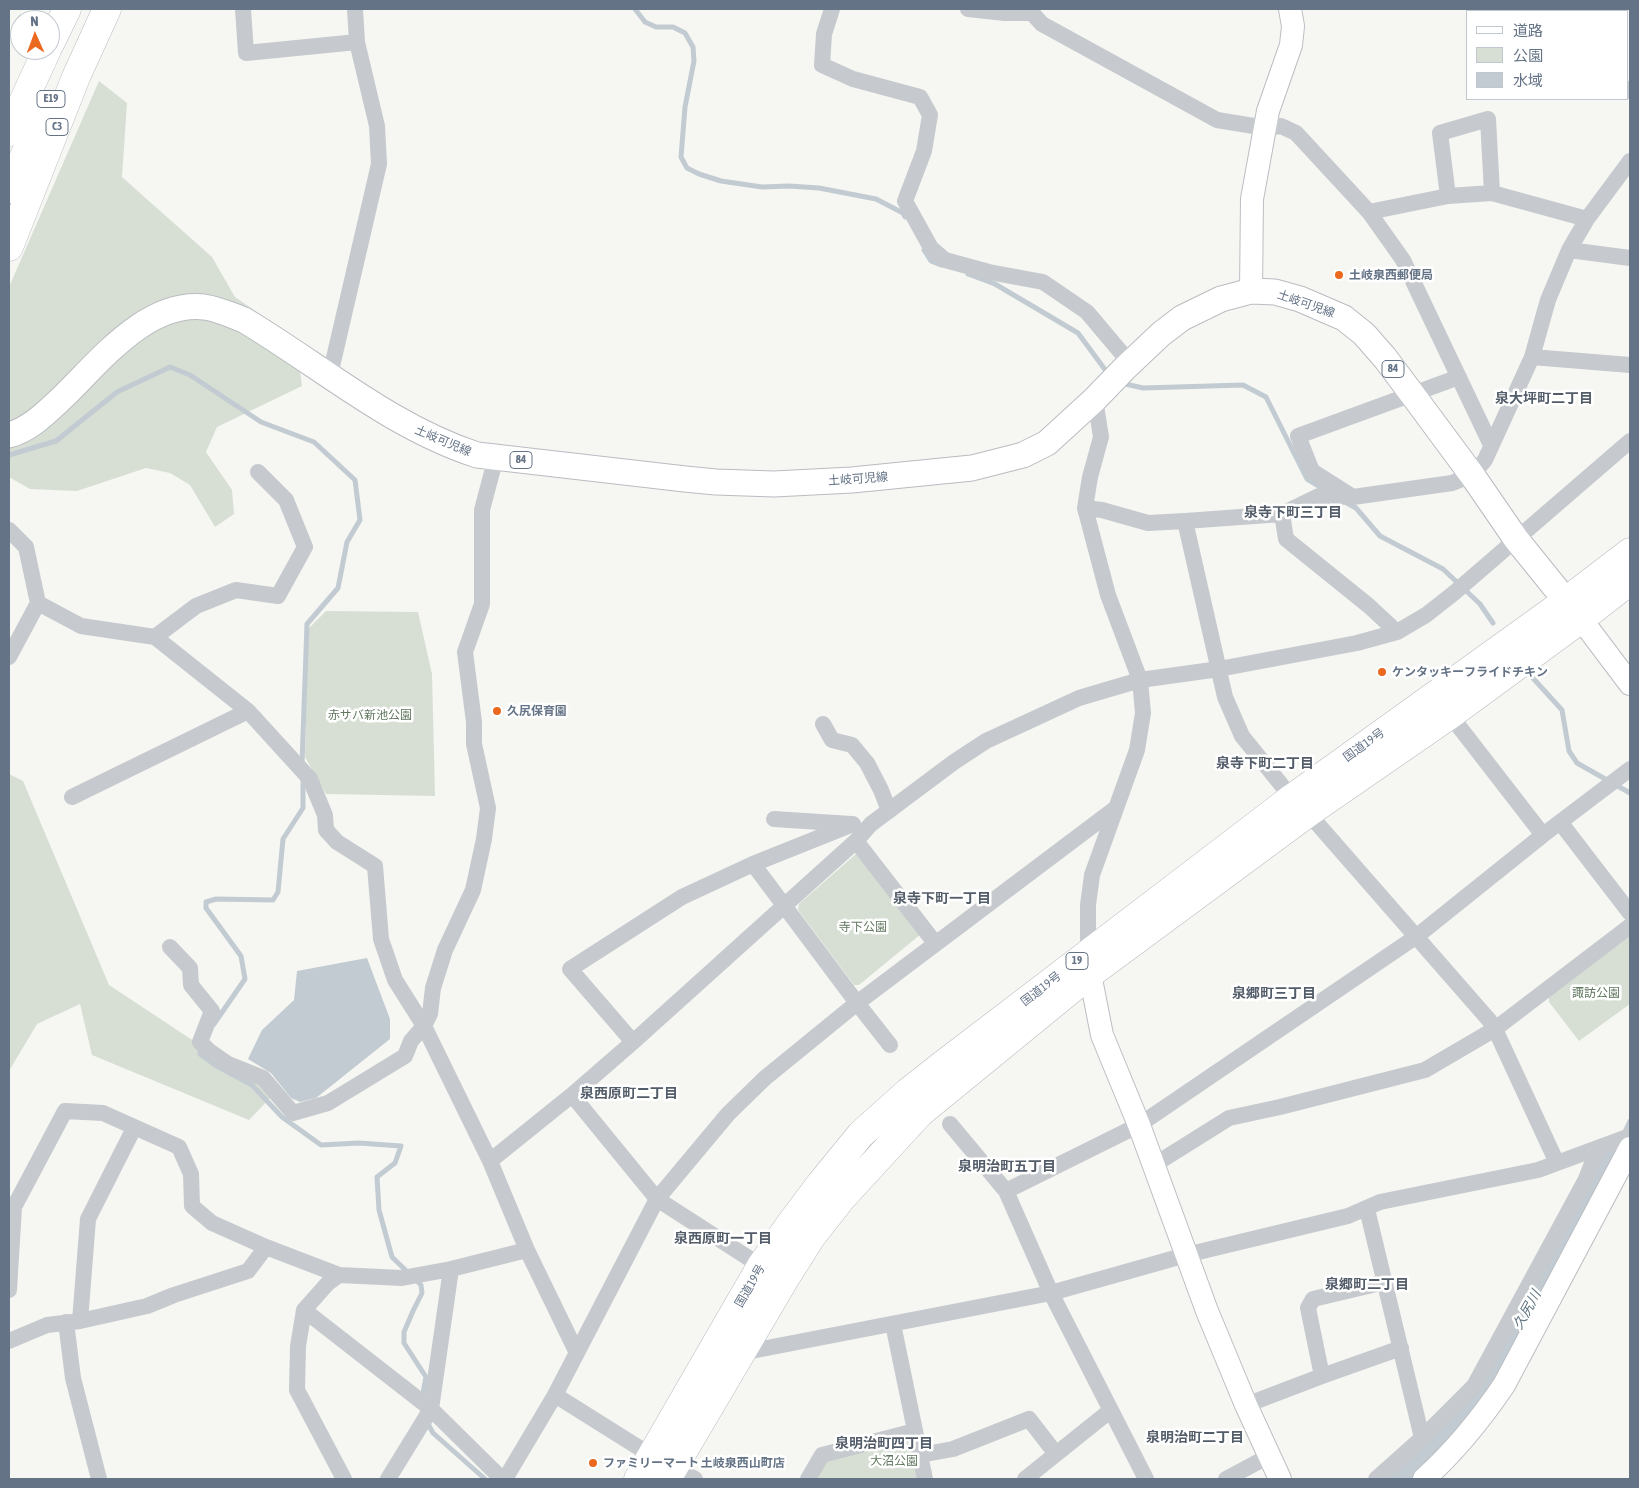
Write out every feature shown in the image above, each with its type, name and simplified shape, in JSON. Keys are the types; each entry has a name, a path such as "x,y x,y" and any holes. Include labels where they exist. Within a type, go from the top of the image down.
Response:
{"highway":[{"path":"60,23 67,9"},
{"name":"E19","path":"9,189 94,9"},
{"name":"C3","path":"9,247 76,77 107,9"},
{"path":"9,90 25,60"},
{"name":"E19","path":"9,132 42,60"},
{"name":"国道19号","path":"1300,805 1450,715 1573,610 1630,552"},
{"name":"国道19号","path":"672,1470 761,1266 821,1183 861,1134 908,1092 1089,963 1300,805 1573,610 1630,581"},
{"name":"国道19号","path":"638,1479 672,1470 812,1236 841,1199 920,1112 1089,963"}],"main road":[{"name":"土岐可児線","path":"9,435 17,433 36,421 133,330 155,316 169,310 204,307 223,311 251,324 415,430 460,450 478,455 716,482 783,483 852,480 948,471 972,468 1023,456 1047,443 1161,334 1182,318 1221,299 1250,291 1275,292 1300,299 1344,318 1364,334 1412,394 1472,475 1516,539 1573,610"}],"street":[{"path":"243,9 246,53 356,42"},
{"path":"330,375 379,164 377,126 356,42 355,9"},
{"path":"832,9 824,34 822,65 853,80 920,96 930,115 924,151 905,201 931,248 945,260 989,272 1043,282 1086,312 1127,366"},
{"path":"968,9 1005,13 1032,13 1042,24 1217,120 1266,128 1281,126 1296,133 1369,212 1402,260 1492,446"},
{"path":"1250,291 1252,199 1268,111 1291,45 1293,26 1290,9"},
{"path":"1448,196 1440,133 1488,119 1492,192"},
{"path":"1085,508 1102,510 1148,522 1185,522 1282,514 1319,496 1353,497 1452,484 1472,475 1485,460 1532,357 1548,300 1569,250 1587,219 1630,161"},
{"path":"1369,212 1448,196 1492,192 1587,219"},
{"path":"1569,250 1630,258"},
{"path":"1532,357 1630,365"},
{"path":"1353,497 1312,471 1298,436 1460,377"},
{"path":"1100,394 1101,437 1090,477 1085,508 1108,595 1140,680 1143,713 1137,750 1092,875 1088,905 1089,963 1102,1035 1139,1125 1207,1311 1246,1405 1280,1479"},
{"path":"490,1161 572,1095 633,1042 785,907 856,841 871,824 954,762 986,741 1079,698 1140,680 1219,670 1357,643 1397,632 1426,615 1454,593 1469,578 1630,441"},
{"path":"170,947 190,968 191,985 212,1011 204,1046 228,1064 263,1078 293,1113 328,1104 405,1056 410,1041 424,1026 430,1014 433,988 445,950 473,890 484,839 488,808 474,744 474,722 465,652 482,604 482,510 496,457"},
{"path":"155,636 196,606 236,590 278,596 306,547 286,500 258,472"},
{"path":"1282,514 1286,540 1369,606 1397,632"},
{"path":"1185,522 1225,697 1242,736 1300,805 1417,936 1495,1029 1557,1163"},
{"path":"9,530 26,547 38,604 9,657"},
{"path":"38,604 81,626 155,636 248,711 310,779 325,814 326,830 338,842 375,866 381,939 395,980 424,1026 490,1161 527,1250 576,1352"},
{"path":"1573,610 1630,684"},
{"path":"72,797 248,711"},
{"path":"1450,715 1543,835"},
{"path":"823,724 832,740 852,745 867,763 889,810"},
{"path":"1006,1191 1139,1125 1417,936 1543,835 1630,769"},
{"path":"304,1310 432,1409 503,1479 555,1395 657,1200 728,1114 765,1078 857,1003 1116,808"},
{"path":"774,819 871,824"},
{"path":"1560,822 1630,913"},
{"path":"633,1042 570,969 682,897 753,864 853,824"},
{"path":"856,841 935,944"},
{"path":"753,864 890,1045"},
{"path":"1154,1165 1229,1118 1425,1070 1495,1029 1630,926"},
{"path":"572,1095 657,1200 761,1266"},
{"path":"9,1290 14,1207 65,1110 102,1113 179,1147 191,1174 192,1206 212,1223 266,1247 339,1275 402,1278 451,1269 527,1250"},
{"path":"950,1124 1006,1191 1050,1293 1146,1479"},
{"path":"99,1479 73,1378 73,1321 88,1219 134,1128"},
{"path":"741,1353 1050,1293 1186,1255 1348,1216 1380,1202 1538,1170 1630,1136"},
{"path":"1376,1479 1422,1438 1474,1386 1586,1179 1598,1148"},
{"path":"1424,1479 1466,1436 1504,1385 1630,1148"},
{"path":"1367,1209 1422,1438"},
{"path":"9,1341 47,1325 147,1306 248,1271 266,1247"},
{"path":"388,1479 432,1409 451,1269"},
{"path":"339,1275 328,1283 304,1310 298,1346 297,1390 344,1479"},
{"path":"1322,1376 1308,1308 1313,1299 1385,1282"},
{"path":"893,1324 925,1479"},
{"path":"1246,1405 1401,1348"},
{"path":"555,1395 672,1470"},
{"path":"1024,1479 1111,1410"},
{"path":"920,1455 953,1449 1029,1419 1056,1454"},
{"path":"808,1479 822,1455 915,1431"},
{"path":"1226,1479 1269,1456"}],"green space":[{"path":"99,81 127,103 122,177 212,257 235,297 273,323 299,363 302,386 217,427 206,452 232,490 234,514 215,527 190,485 170,473 146,468 77,491 30,489 9,477 9,287"},
{"name":"赤サバ新池公園","path":"326,611 418,612 432,674 435,796 326,794 305,757 308,629"},
{"path":"9,774 23,781 109,985 274,1094 249,1120 92,1055 80,1004 37,1024 9,1071"},
{"name":"寺下公園","path":"857,853 921,934 859,985 854,985 798,910 799,904"},
{"name":"諏訪公園","path":"1630,931 1630,1004 1579,1041 1549,1002 1549,993"},
{"name":"大沼公園","path":"909,1438 920,1479 814,1479 826,1460"}],"water":[{"path":"367,958 390,1019 390,1039 316,1098 300,1102 291,1098 271,1073 248,1059 262,1030 294,1000 297,971"}],"waterway":[{"path":"635,9 645,22 656,27 673,27 685,33 693,47 694,61 685,107 681,157 687,168 721,181 762,187 819,188 876,199 903,213 905,217"},
{"path":"924,250 931,261 941,265"},
{"path":"968,274 995,284 1078,333 1109,375"},
{"path":"9,455 56,441 117,392 170,367 190,375 261,422 314,442 355,480 360,520 347,542 338,588 307,624 302,763"},
{"path":"1121,383 1143,388 1243,385 1266,397 1307,479 1327,491"},
{"path":"1345,502 1356,508 1380,536 1443,569 1480,604 1493,623"},
{"path":"1531,676 1562,710 1569,751 1577,763 1630,793"},
{"path":"214,1024 245,979 241,956 206,908 206,902 216,899 273,900 278,892 283,839 303,808 303,777"},
{"path":"202,1049 200,1054 215,1065 252,1085 282,1117 321,1145 359,1143 401,1146 395,1163 377,1177 379,1210 392,1257 421,1285 422,1293 404,1332 404,1343 426,1377 422,1398"},
{"name":"久尻川","path":"1624,1134 1630,1121"},
{"name":"久尻川","path":"1611,1158 1617,1146"},
{"name":"久尻川","path":"1398,1479 1474,1405 1611,1158"},
{"path":"427,1422 433,1433 485,1479"}],"place":[{"name":"土岐泉西郵便局","path":"1339,275"},
{"name":"ケンタッキーフライドチキン","path":"1382,672"},
{"name":"久尻保育園","path":"497,711"},
{"name":"ファミリーマート 土岐泉西山町店","path":"593,1463"}],"district":[{"name":"泉大坪町二丁目","path":"1544,399"},
{"name":"泉寺下町三丁目","path":"1293,513"},
{"name":"泉寺下町二丁目","path":"1265,764"},
{"name":"泉寺下町一丁目","path":"942,899"},
{"name":"泉郷町三丁目","path":"1274,994"},
{"name":"泉西原町二丁目","path":"629,1094"},
{"name":"泉明治町五丁目","path":"1007,1167"},
{"name":"泉西原町一丁目","path":"723,1239"},
{"name":"泉郷町二丁目","path":"1367,1285"},
{"name":"泉明治町二丁目","path":"1195,1438"},
{"name":"泉明治町四丁目","path":"884,1444"}]}
